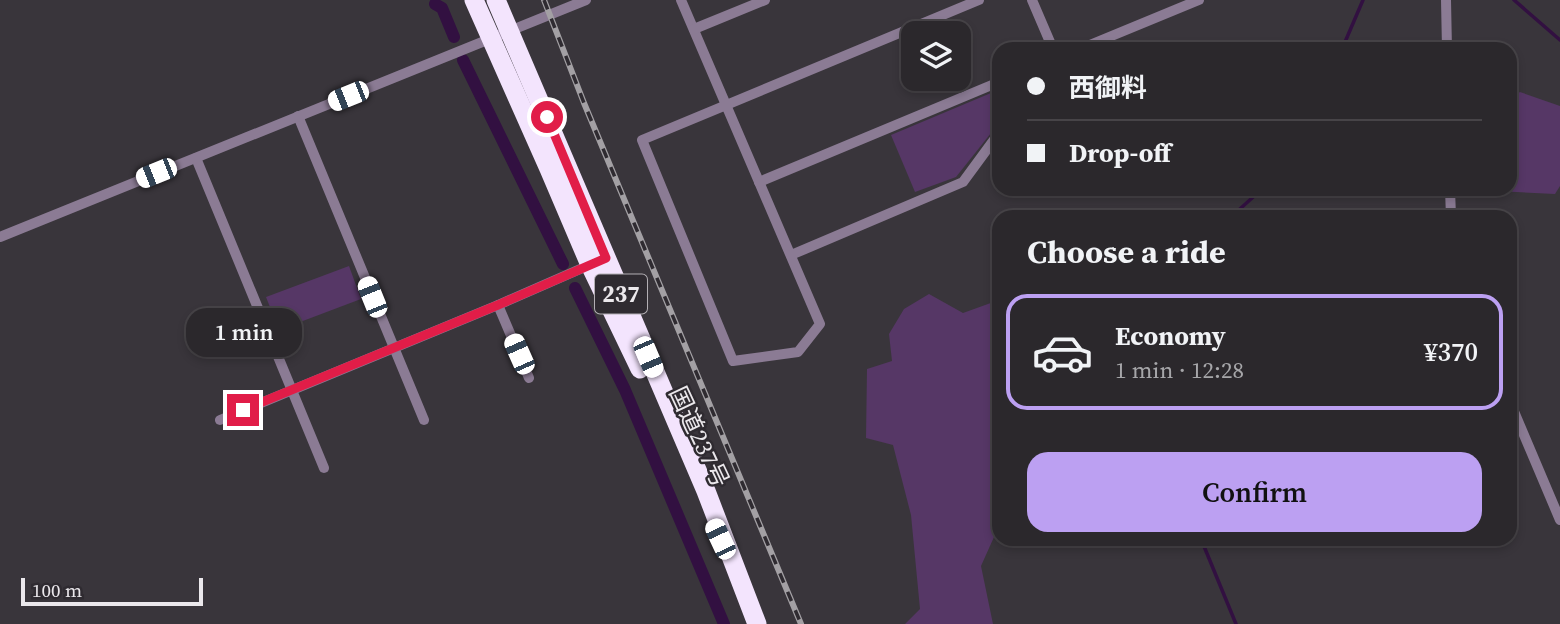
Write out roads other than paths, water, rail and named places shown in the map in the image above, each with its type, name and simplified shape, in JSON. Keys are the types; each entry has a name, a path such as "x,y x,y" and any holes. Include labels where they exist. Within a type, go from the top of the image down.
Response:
{"highway":[{"name":"国道237号","path":"474,0 549,169 598,262"},
{"name":"国道237号","path":"496,0 648,386 757,624"}],"street":[{"path":"0,237 586,0"},
{"path":"681,0 694,29 726,104 759,182 820,324 798,352 733,361 642,140 726,104 979,0"},
{"path":"694,29 765,0"},
{"path":"1032,0 1050,42"},
{"path":"1097,42 1199,0"},
{"path":"1446,0 1447,42"},
{"path":"759,182 992,85"},
{"path":"298,116 424,420"},
{"path":"791,256 963,182 992,143"},
{"path":"196,158 324,468"},
{"path":"220,420 598,262"},
{"path":"498,305 529,378"},
{"path":"1517,419 1560,520"}],"waterway":[{"path":"1345,42 1363,0"},
{"path":"1514,0 1560,40"},
{"path":"435,4 442,8 454,37"},
{"path":"463,60 563,264"},
{"path":"1239,210 1254,196"},
{"path":"575,288 625,390 724,624"},
{"path":"1204,546 1236,624"}],"railway":[{"path":"544,0 584,103 801,624"}]}
